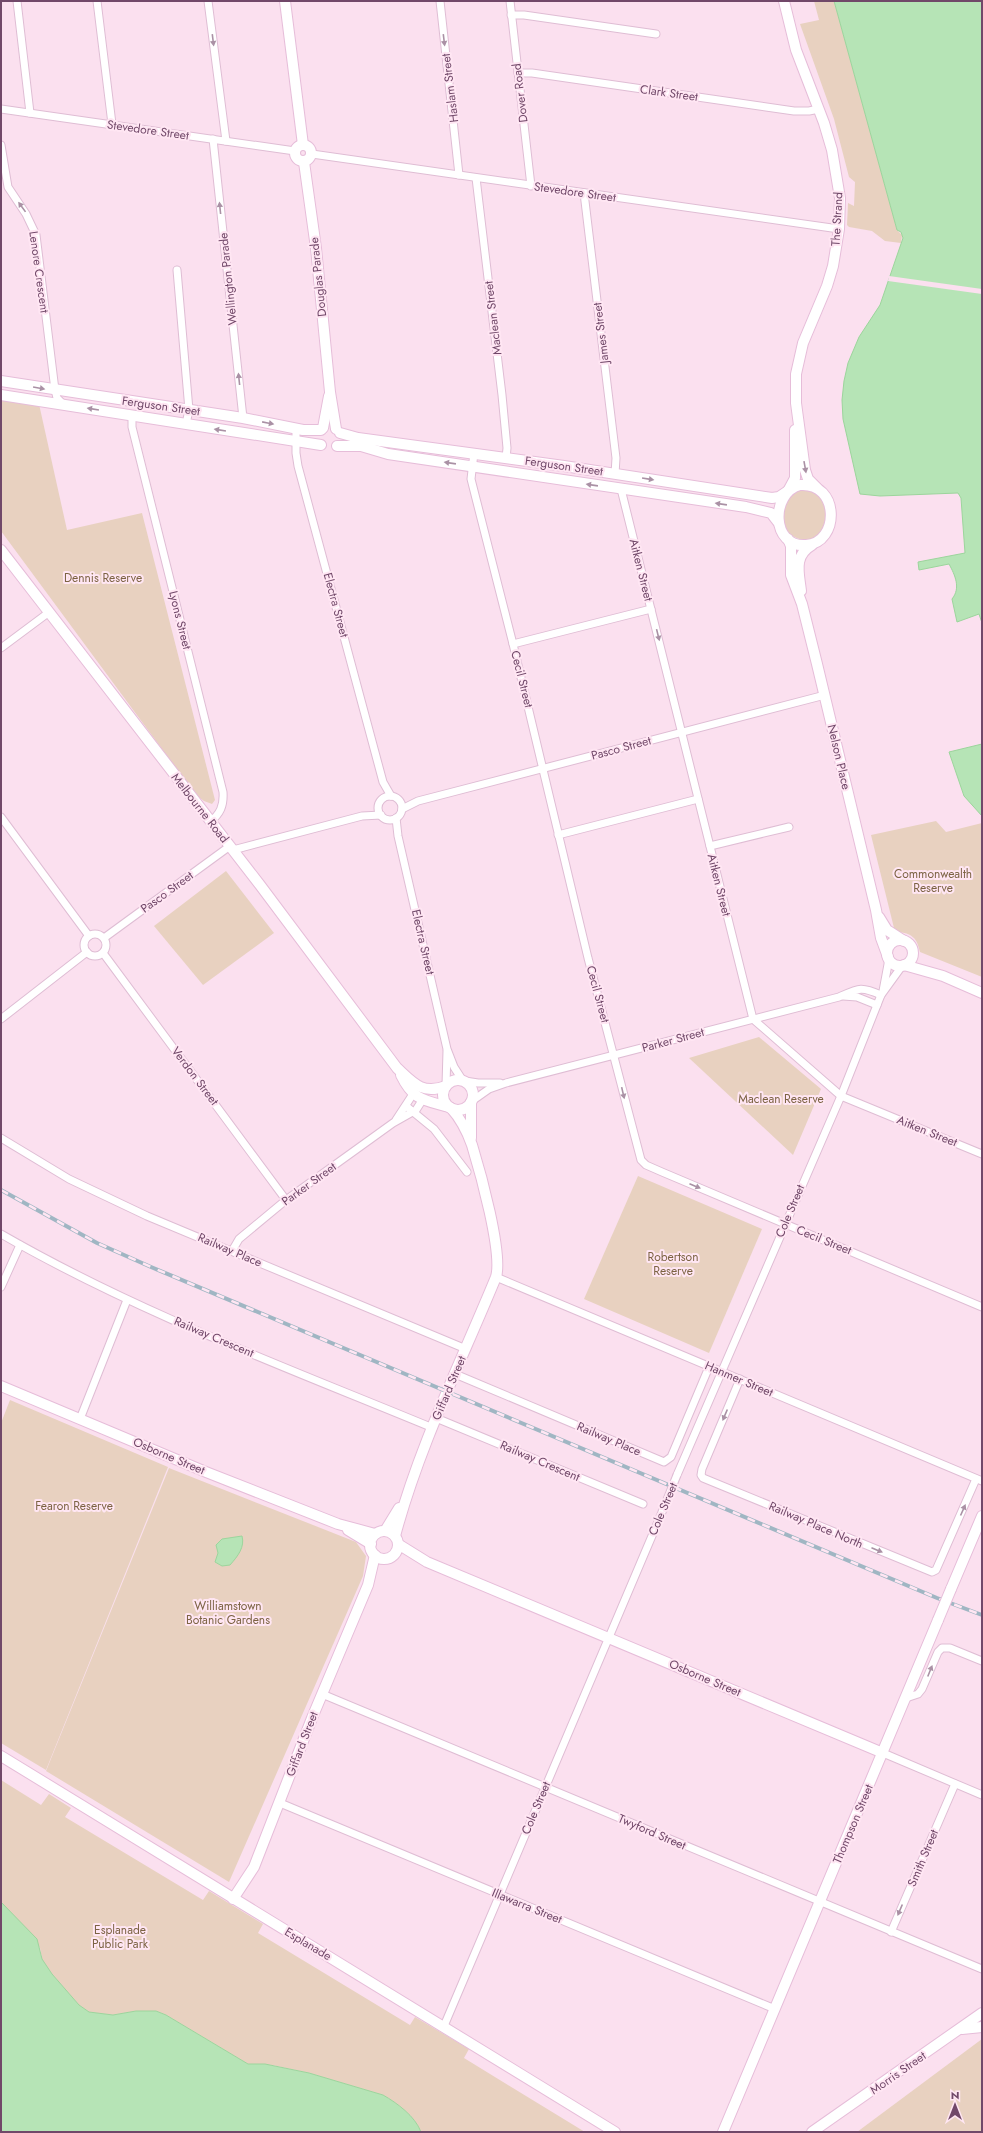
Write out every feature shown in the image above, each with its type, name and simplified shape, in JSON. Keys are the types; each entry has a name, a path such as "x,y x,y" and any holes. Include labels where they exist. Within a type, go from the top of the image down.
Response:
{"street":[{"path":"17,1 30,113"},
{"path":"97,1 112,124"},
{"path":"208,1 226,141"},
{"path":"285,1 299,148 296,158 304,162 309,159 312,154 310,148 299,148"},
{"name":"Haslam Street","path":"440,1 459,175"},
{"name":"Dover Road","path":"510,1 531,186"},
{"name":"The Strand","path":"784,1 796,50 819,109 837,176 840,198 839,229 834,259 827,286 798,358 795,389 797,415 806,474 810,482 817,488"},
{"path":"511,15 522,14 656,34"},
{"name":"Clark Street","path":"518,73 532,73 794,111 809,112 819,109"},
{"name":"Stevedore Street","path":"1,109 112,124 213,140 299,148"},
{"name":"Wellington Parade","path":"213,140 243,418"},
{"name":"Lenore Crescent","path":"1,145 8,187 26,214 37,239 55,390 58,400 63,404"},
{"name":"Stevedore Street","path":"312,154 839,229"},
{"name":"Douglas Parade","path":"304,162 316,248 330,392 338,431"},
{"name":"Maclean Street","path":"476,178 502,395 507,448 506,458"},
{"name":"James Street","path":"584,193 616,458 615,474"},
{"path":"177,270 189,410 186,424"},
{"name":"Ferguson Street","path":"1,381 243,418 296,429 322,429"},
{"name":"Douglas Parade","path":"322,429 330,392"},
{"name":"Ferguson Street","path":"1,395 321,445"},
{"name":"Lyons Street","path":"132,415 132,427 223,792 222,808 217,816 210,822"},
{"name":"The Strand","path":"788,491 794,478 797,415"},
{"path":"330,426 338,431 341,439 337,446 328,449 321,445 318,438 322,429 330,426"},
{"name":"Electra Street","path":"296,429 295,440 298,466 387,797"},
{"name":"Ferguson Street","path":"338,431 358,438 474,453 772,498 779,497 788,491"},
{"name":"Ferguson Street","path":"337,446 361,446 388,454 763,510 774,515 778,522"},
{"name":"Cecil Street","path":"474,453 471,479 544,769 558,835 630,1124 641,1160 646,1165 982,1307"},
{"path":"802,485 817,488 827,500 830,517 825,534 813,544 802,545 788,540 781,531 778,522 780,504 788,491 802,485"},
{"name":"Aitken Street","path":"621,489 753,1019 841,1096 982,1154"},
{"name":"Nelson Place","path":"788,540 791,546 791,575 802,604 876,910 881,938 888,958"},
{"name":"Nelson Place","path":"802,604 798,565 803,552 813,544"},
{"name":"Melbourne Road","path":"1,550 48,613 231,848 397,1068 408,1088 413,1094 423,1100 450,1107"},
{"path":"513,644 651,609"},
{"path":"1,648 48,613"},
{"name":"Pasco Street","path":"401,805 825,695"},
{"path":"387,797 401,805 393,818 381,815 379,806 387,797"},
{"path":"558,835 698,800"},
{"name":"Pasco Street","path":"362,816 379,806"},
{"name":"Pasco Street","path":"104,938 231,848 362,816 381,815"},
{"path":"1,817 89,936"},
{"name":"Electra Street","path":"393,818 447,1049 454,1067 464,1081"},
{"path":"710,846 789,827"},
{"name":"Nelson Place","path":"876,910 885,927 895,937 904,941"},
{"path":"97,934 104,938 107,946 103,953 96,956 86,952 84,942 89,936 97,934"},
{"path":"943,976 894,964 888,958 888,949 891,944 896,941 904,941 922,963 943,976 982,993"},
{"path":"903,966 912,958 912,949"},
{"path":"1,1019 86,952"},
{"name":"Verdon Street","path":"103,953 286,1200"},
{"name":"Cole Street","path":"882,994 888,958"},
{"name":"Cole Street","path":"444,2026 660,1518 677,1474 784,1224 841,1096 877,1005 882,994 903,966"},
{"name":"Parker Street","path":"471,1102 490,1089 506,1083 839,997 863,988 882,994"},
{"name":"Parker Street","path":"839,997 857,997 877,1005"},
{"name":"Electra Street","path":"446,1085 447,1049"},
{"name":"Melbourne Road","path":"397,1068 414,1084 422,1088"},
{"path":"413,1094 422,1088 434,1090 455,1080 464,1081 473,1091 471,1102 471,1144"},
{"name":"Parker Street","path":"464,1081 478,1083 506,1083"},
{"path":"446,1085 443,1098 461,1122 471,1144 496,1243 498,1263 496,1277"},
{"path":"422,1088 423,1100"},
{"name":"Parker Street","path":"393,1123 413,1094"},
{"name":"Parker Street","path":"232,1251 239,1239 286,1200 393,1123 419,1108 423,1100"},
{"path":"450,1107 462,1109 471,1102"},
{"path":"406,1106 434,1129 467,1172"},
{"name":"Railway Place","path":"1,1138 69,1179 147,1216 466,1349"},
{"name":"Railway Crescent","path":"1,1234 74,1275 127,1300 643,1504"},
{"path":"1,1287 20,1245"},
{"name":"Giffard Street","path":"368,1585 390,1556 397,1540 405,1500 435,1423 496,1277"},
{"name":"Hanmer Street","path":"496,1277 979,1480"},
{"path":"80,1419 127,1300"},
{"name":"Railway Place","path":"455,1374 664,1462 670,1457 709,1366"},
{"name":"Railway Place North","path":"740,1379 702,1469 701,1475 703,1478 932,1572 936,1570 979,1480"},
{"name":"Osborne Street","path":"1,1386 206,1472 338,1524 370,1544"},
{"name":"Giffard Street","path":"370,1544 405,1500"},
{"name":"Thompson Street","path":"723,2132 982,1516"},
{"name":"Osborne Street","path":"338,1524 380,1532 397,1540 427,1562 982,1796"},
{"path":"370,1544 375,1555"},
{"name":"Giffard Street","path":"233,1899 254,1868 322,1694 368,1585 375,1555"},
{"name":"Osborne Street","path":"375,1555 427,1562"},
{"path":"906,1698 918,1694 923,1688 938,1652 942,1648 948,1647 982,1661"},
{"name":"Twyford Street","path":"322,1694 982,1969"},
{"name":"Esplanade","path":"1,1756 615,2132"},
{"name":"Smith Street","path":"891,1932 954,1784"},
{"name":"Illawarra Street","path":"280,1803 775,2009"},
{"name":"Morris Street","path":"812,2132 982,2012"},
{"path":"958,2030 982,2027"}],"green space":[{"path":"814,1 834,1 897,230 902,235 901,243 885,241 872,231 849,227 847,225 848,203 854,206 855,182 849,177 834,119 800,24 819,20"},
{"name":"Dennis Reserve","path":"1,398 39,404 67,530 142,513 215,800 212,804 204,801 196,795 1,531"},
{"path":"800,490 815,493 819,496 824,504 826,514 824,528 817,537 808,540 798,538 789,533 783,525 782,514 787,502 794,493"},
{"name":"Commonwealth Reserve","path":"936,821 946,832 982,823 982,977 920,952 913,937 897,932 894,928 871,835"},
{"path":"226,871 274,933 203,985 154,926"},
{"name":"Maclean Reserve","path":"759,1037 821,1089 793,1155 689,1058"},
{"name":"Robertson Reserve","path":"638,1176 762,1229 709,1353 584,1299"},
{"name":"Fearon Reserve","path":"10,1400 168,1467 46,1770 1,1743 1,1423"},
{"name":"Williamstown Botanic Gardens","path":"169,1468 356,1542 366,1556 363,1576 229,1882 46,1771"},
{"name":"Esplanade Public Park","path":"1,1780 41,1805 49,1794 71,1808 65,1817 203,1900 209,1891 263,1924 258,1933 410,2025 415,2017 469,2049 464,2058 585,2132 421,2132 410,2115 400,2106 383,2095 309,2073 272,2065 248,2064 166,2015 156,2011 136,2011 113,2015 89,2012 79,2005 52,1974 42,1959 40,1948 1,1902"},
{"path":"982,2039 982,2132 857,2132"}],"shaded area":[{"path":"834,1 982,1 982,623 979,614 957,622 952,599 955,595 957,586 949,564 919,570 918,562 965,553 961,498 958,493 880,496 860,494 843,419 842,400 844,381 848,363 859,337 880,305 903,238 901,232 897,230"},
{"path":"982,744 982,816 964,796 949,752"},
{"path":"242,1536 242,1548 230,1565 222,1566 215,1562 218,1553 216,1545 222,1539"},
{"path":"1,1902 37,1939 42,1959 52,1974 79,2005 89,2012 113,2015 136,2011 156,2011 166,2015 248,2064 265,2064 309,2073 383,2095 400,2106 410,2115 421,2132 1,2132"}],"pier":[{"path":"889,276 982,289 982,294 888,281"}],"railway":[{"path":"1,1190 97,1243 151,1267 937,1598 982,1615"}]}
